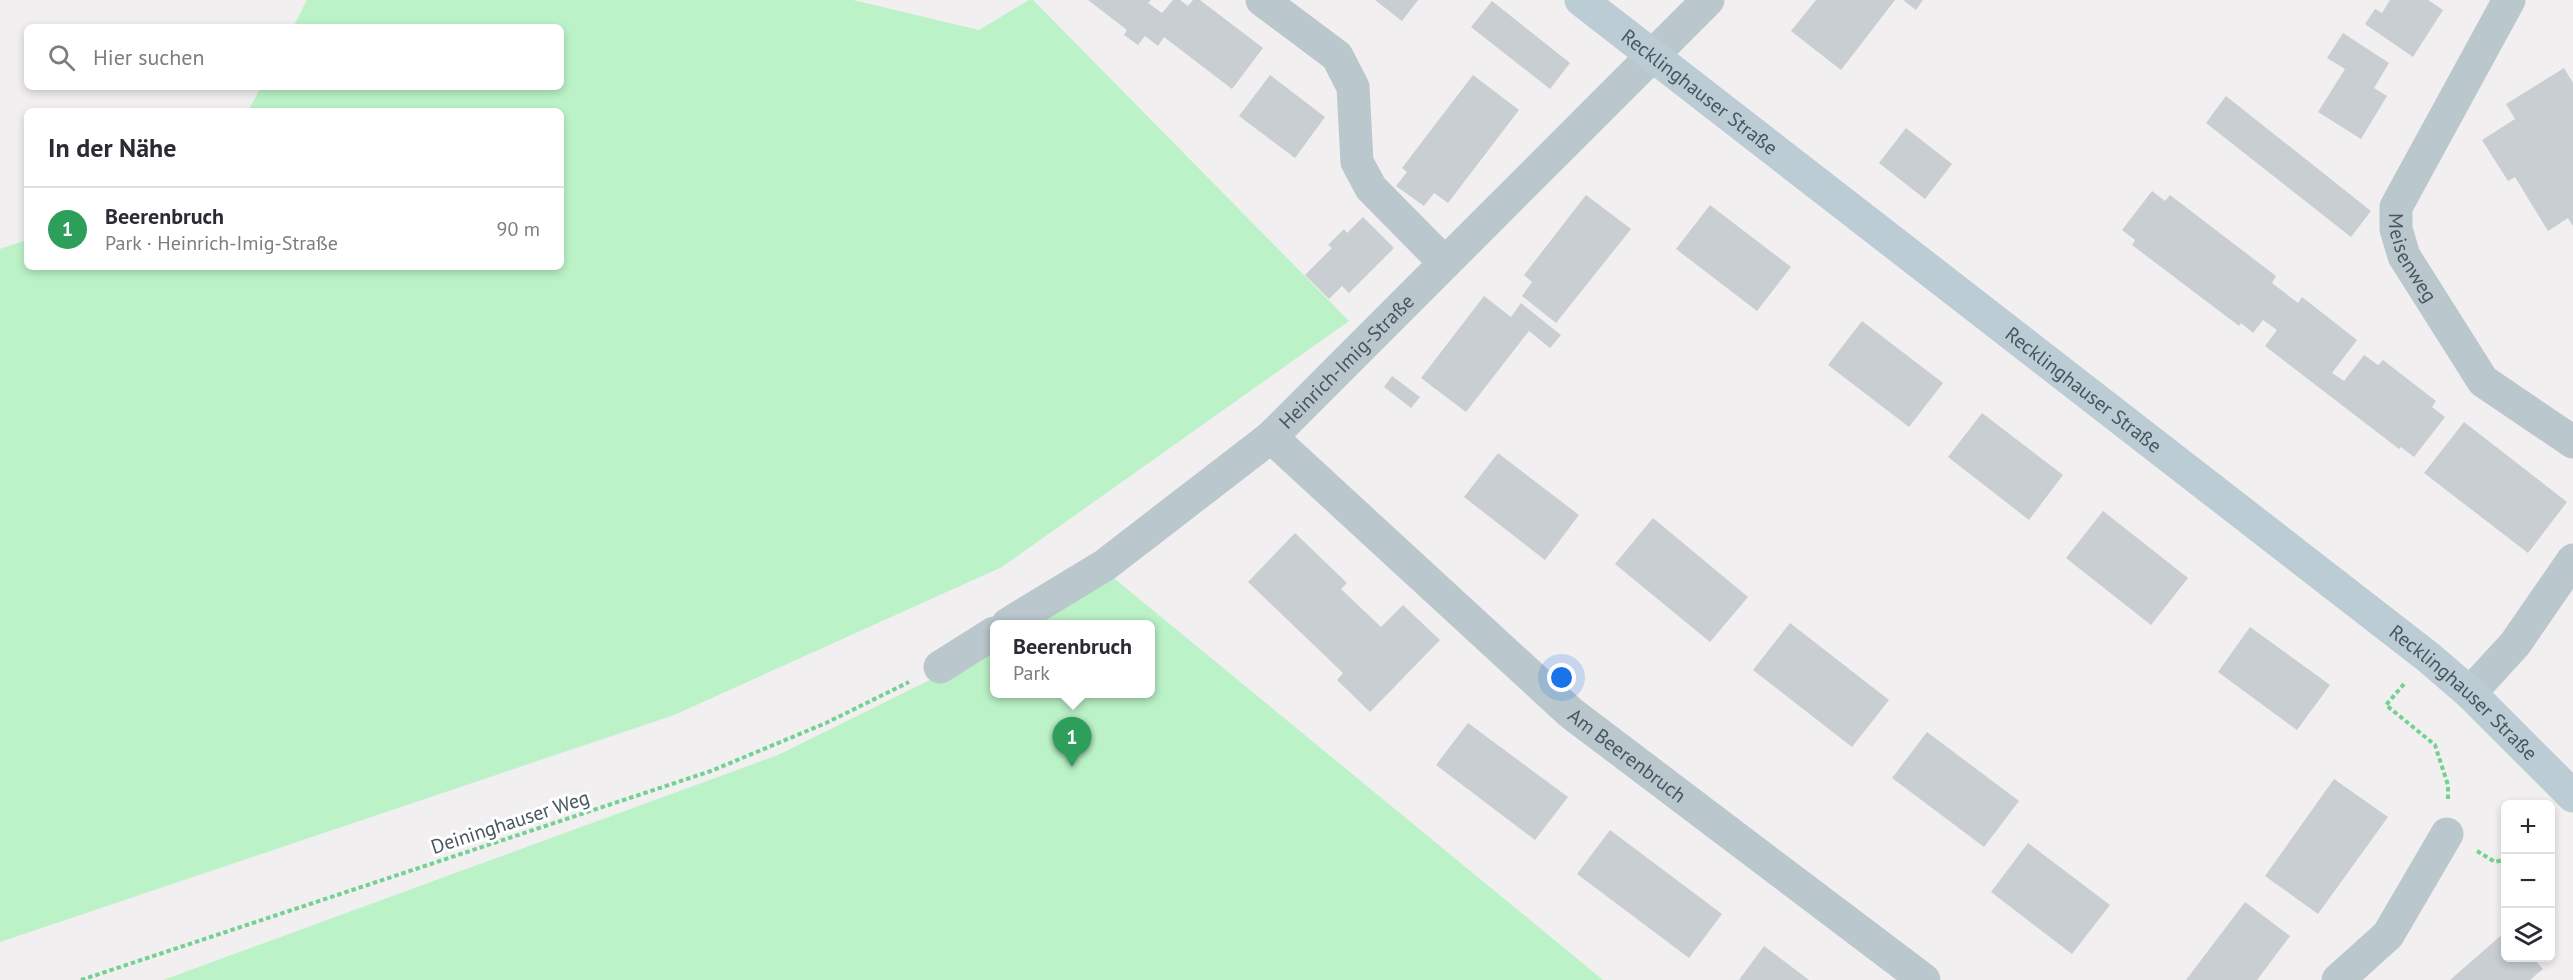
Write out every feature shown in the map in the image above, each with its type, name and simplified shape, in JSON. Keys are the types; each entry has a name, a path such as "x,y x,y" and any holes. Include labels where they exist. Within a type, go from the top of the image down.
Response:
{"main road":[{"name":"Recklinghauser Straße","path":"1581,0 2427,657 2470,693 2573,796"}],"street":[{"path":"1262,0 1337,56 1353,87 1357,162 1371,188 1445,263"},
{"name":"Heinrich-Imig-Straße","path":"1015,620 1105,565 1271,437 1708,0"},
{"name":"Meisenweg","path":"2509,0 2396,207 2396,229 2404,256 2483,381 2573,442"},
{"name":"Am Beerenbruch","path":"1271,437 1571,713 1924,980"},
{"path":"2470,693 2515,644 2573,560"},
{"path":"940,667 990,636"},
{"path":"2338,980 2388,935 2447,834"}],"path":[{"path":"2427,657 2386,705 2434,745 2448,785 2447,834"},
{"name":"Deininghauser Weg","path":"81,980 711,771 826,723 940,667"}],"green space":[{"path":"307,0 853,0 979,30 1029,0 1033,0 1349,321 1002,567 674,715 0,942 0,249 24,241 24,270 564,270 564,108 250,108 259,90 564,90 564,24 295,24"},
{"path":"1110,575 1603,980 163,980 778,755 944,673 990,645 990,698 1155,698 1155,620 1033,620"}],"building":[{"path":"1088,0 1151,0 1148,3 1162,13 1173,0 1180,0 1188,6 1193,0 1200,0 1263,48 1232,89 1164,37 1158,46 1145,36 1138,45 1124,35 1127,30"},
{"path":"1375,0 1418,0 1402,21"},
{"path":"1816,0 1895,0 1841,70 1791,31"},
{"path":"1903,0 1923,0 1916,10"},
{"path":"2390,0 2428,0 2443,10 2413,57 2365,24 2375,9 2382,13"},
{"path":"1492,1 1570,63 1550,89 1471,27"},
{"path":"2343,33 2389,63 2374,88 2387,96 2361,139 2318,112 2345,69 2327,58"},
{"path":"2564,68 2573,83 2573,226 2568,218 2548,231 2515,177 2508,181 2482,140 2515,119 2506,104"},
{"path":"1270,75 1325,117 1295,158 1239,116"},
{"path":"1473,75 1519,110 1448,203 1434,193 1424,206 1396,186 1407,172 1402,168"},
{"path":"2226,96 2371,211 2351,237 2206,123"},
{"path":"1906,128 1952,164 1925,199 1879,163"},
{"path":"2152,191 2165,201 2170,195 2276,276 2272,283 2298,303 2302,297 2357,340 2332,373 2344,381 2364,355 2378,365 2383,360 2436,401 2432,407 2445,417 2414,457 2401,447 2399,449 2265,346 2277,330 2263,320 2253,333 2241,323 2239,326 2132,245 2135,240 2122,230"},
{"path":"1586,195 1631,229 1556,323 1522,296 1532,282 1524,275"},
{"path":"1710,205 1791,267 1757,311 1676,249"},
{"path":"1363,217 1394,248 1349,293 1342,286 1329,299 1305,275 1332,248 1328,245 1344,229 1347,233"},
{"path":"1484,296 1511,317 1521,303 1561,335 1550,348 1529,331 1466,412 1421,378"},
{"path":"1862,321 1943,383 1909,427 1828,365"},
{"path":"1392,376 1420,397 1411,408 1384,387"},
{"path":"1982,413 2063,475 2029,520 1948,457"},
{"path":"2464,422 2567,502 2528,553 2424,473"},
{"path":"1498,453 1579,515 1545,560 1464,497"},
{"path":"2103,511 2188,578 2151,625 2066,558"},
{"path":"1653,518 1748,597 1710,642 1615,564"},
{"path":"1295,533 1347,583 1341,589 1381,627 1403,605 1440,640 1370,712 1337,680 1343,673 1248,582"},
{"path":"1790,623 1889,700 1852,747 1753,670"},
{"path":"2250,627 2330,685 2297,730 2218,672"},
{"path":"1468,723 1568,797 1535,840 1436,765"},
{"path":"1927,732 2019,801 1984,847 1892,778"},
{"path":"2334,779 2388,817 2318,914 2265,876"},
{"path":"1610,830 1722,914 1689,958 1577,874"},
{"path":"2028,843 2110,905 2072,954 1991,892"},
{"path":"2245,902 2290,936 2257,980 2186,980"},
{"path":"2501,935 2501,962 2537,962 2543,969 2530,980 2450,980"},
{"path":"1764,946 1809,980 1739,980"}],"place":[{"name":"Beerenbruch","path":"1072,767"}]}
